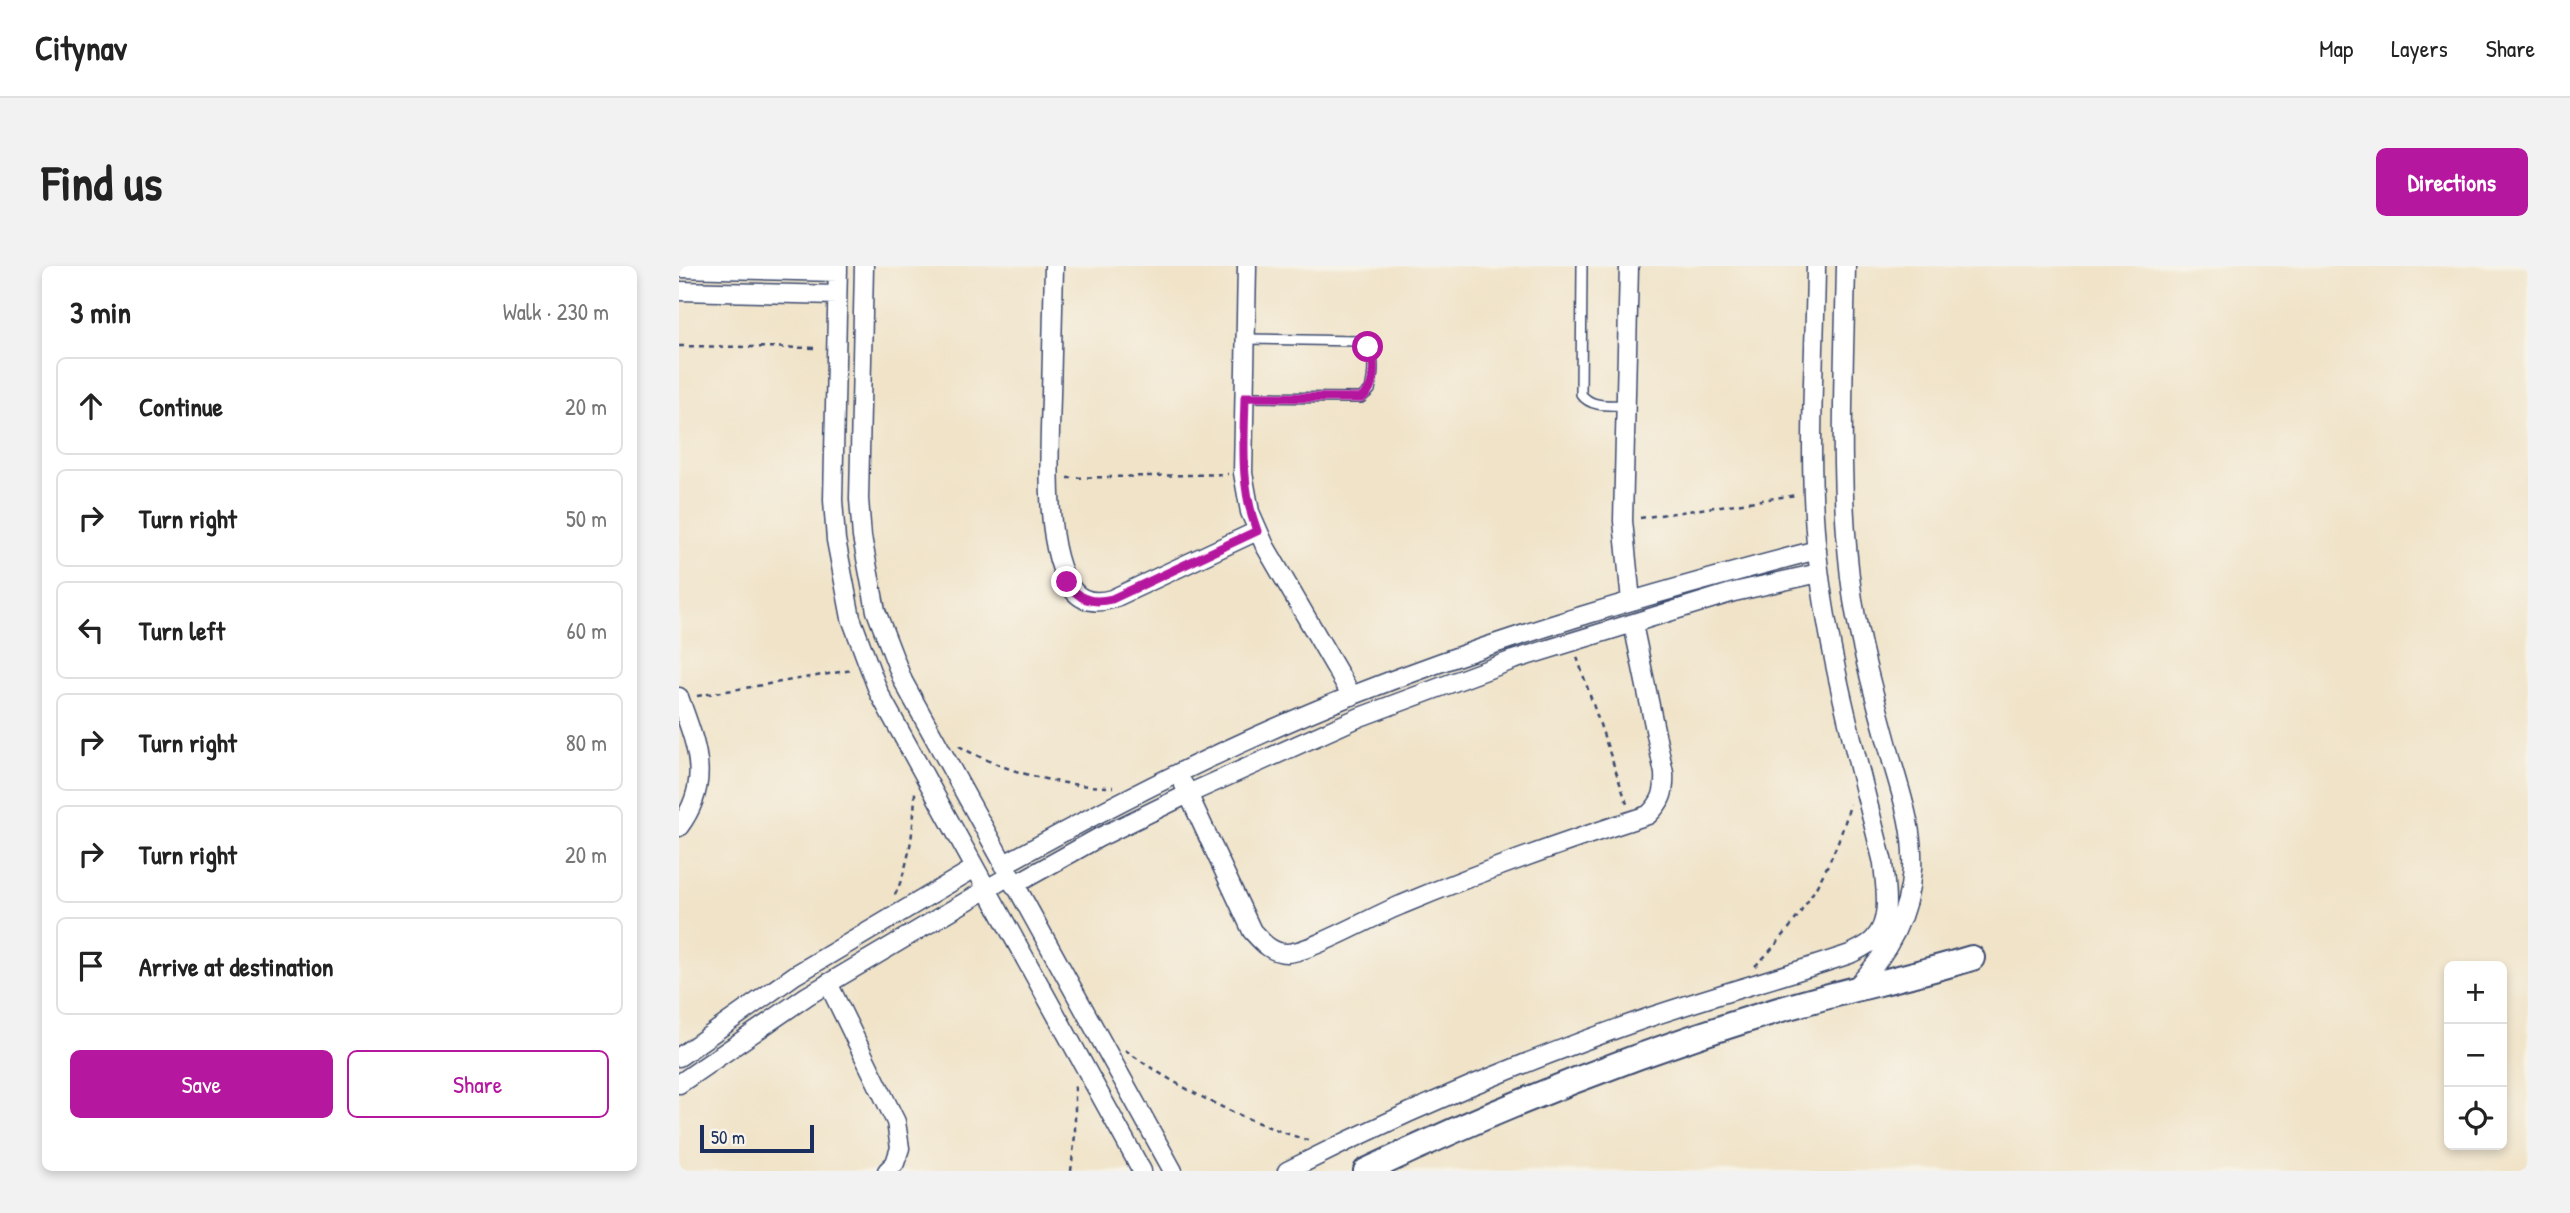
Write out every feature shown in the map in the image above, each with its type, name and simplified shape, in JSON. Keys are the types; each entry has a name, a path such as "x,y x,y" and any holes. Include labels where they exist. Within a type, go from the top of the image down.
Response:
{"street":[{"path":"864,266 859,499 862,537 873,598 888,647 903,681 1173,1171"},
{"path":"1054,266 1050,505 1059,557 1067,582 1075,593 1086,600 1099,602 1112,599 1257,531"},
{"path":"1247,266 1243,473 1250,512 1257,531 1352,696"},
{"path":"1178,773 1252,931 1263,944 1274,951 1288,953 1309,948 1379,914 1468,877 1549,846 1648,815 1659,804 1665,789 1664,773 1624,603 1623,521 1629,266"},
{"path":"1287,1171 1418,1108 1527,1064 1651,1017 1850,954 1874,940 1883,925 1886,896 1883,863 1832,650 1819,573 1813,493 1816,266"},
{"path":"1846,266 1842,463 1848,555 1862,646 1906,813 1912,851 1910,889 1898,927 1879,961 1851,991"},
{"path":"679,268 838,269 833,500 836,540 851,618 879,692 1142,1171"},
{"path":"679,292 837,295"},
{"path":"679,1084 807,996 1178,773 1352,696 1495,643 1624,603 1817,550"},
{"path":"1009,875 1360,717 1513,660 1734,592 1819,573"},
{"path":"679,698 699,755 699,780 693,805 679,827"},
{"path":"679,1057 795,975 975,868"},
{"path":"1366,1171 1430,1140 1538,1094 1653,1050 1764,1014 1972,958"},
{"path":"795,975 807,996"},
{"path":"828,983 896,1122 900,1148 895,1163 887,1171"}],"lane":[{"path":"1582,266 1581,394 1593,404 1626,405"},
{"path":"1245,397 1361,398 1370,390 1372,357 1368,347 1358,341 1246,339"}],"path":[{"path":"679,346 836,349"},
{"path":"1050,479 1243,473"},
{"path":"1623,521 1813,493"},
{"path":"1572,642 1632,820"},
{"path":"679,698 868,668"},
{"path":"930,730 970,752 1012,770 1057,781 1114,788"},
{"path":"881,924 897,891 908,856 914,820 915,784"},
{"path":"1751,970 1788,928 1813,891 1833,852 1851,799"},
{"path":"1119,1044 1165,1077 1246,1119 1333,1148"},
{"path":"1071,1171 1075,1135 1073,1072"}],"route":[{"path":"1067,582 1075,593 1086,600 1099,602 1112,599 1257,531 1245,493 1243,473 1245,397 1361,398 1370,390 1371,384 1372,357 1368,347"}]}
